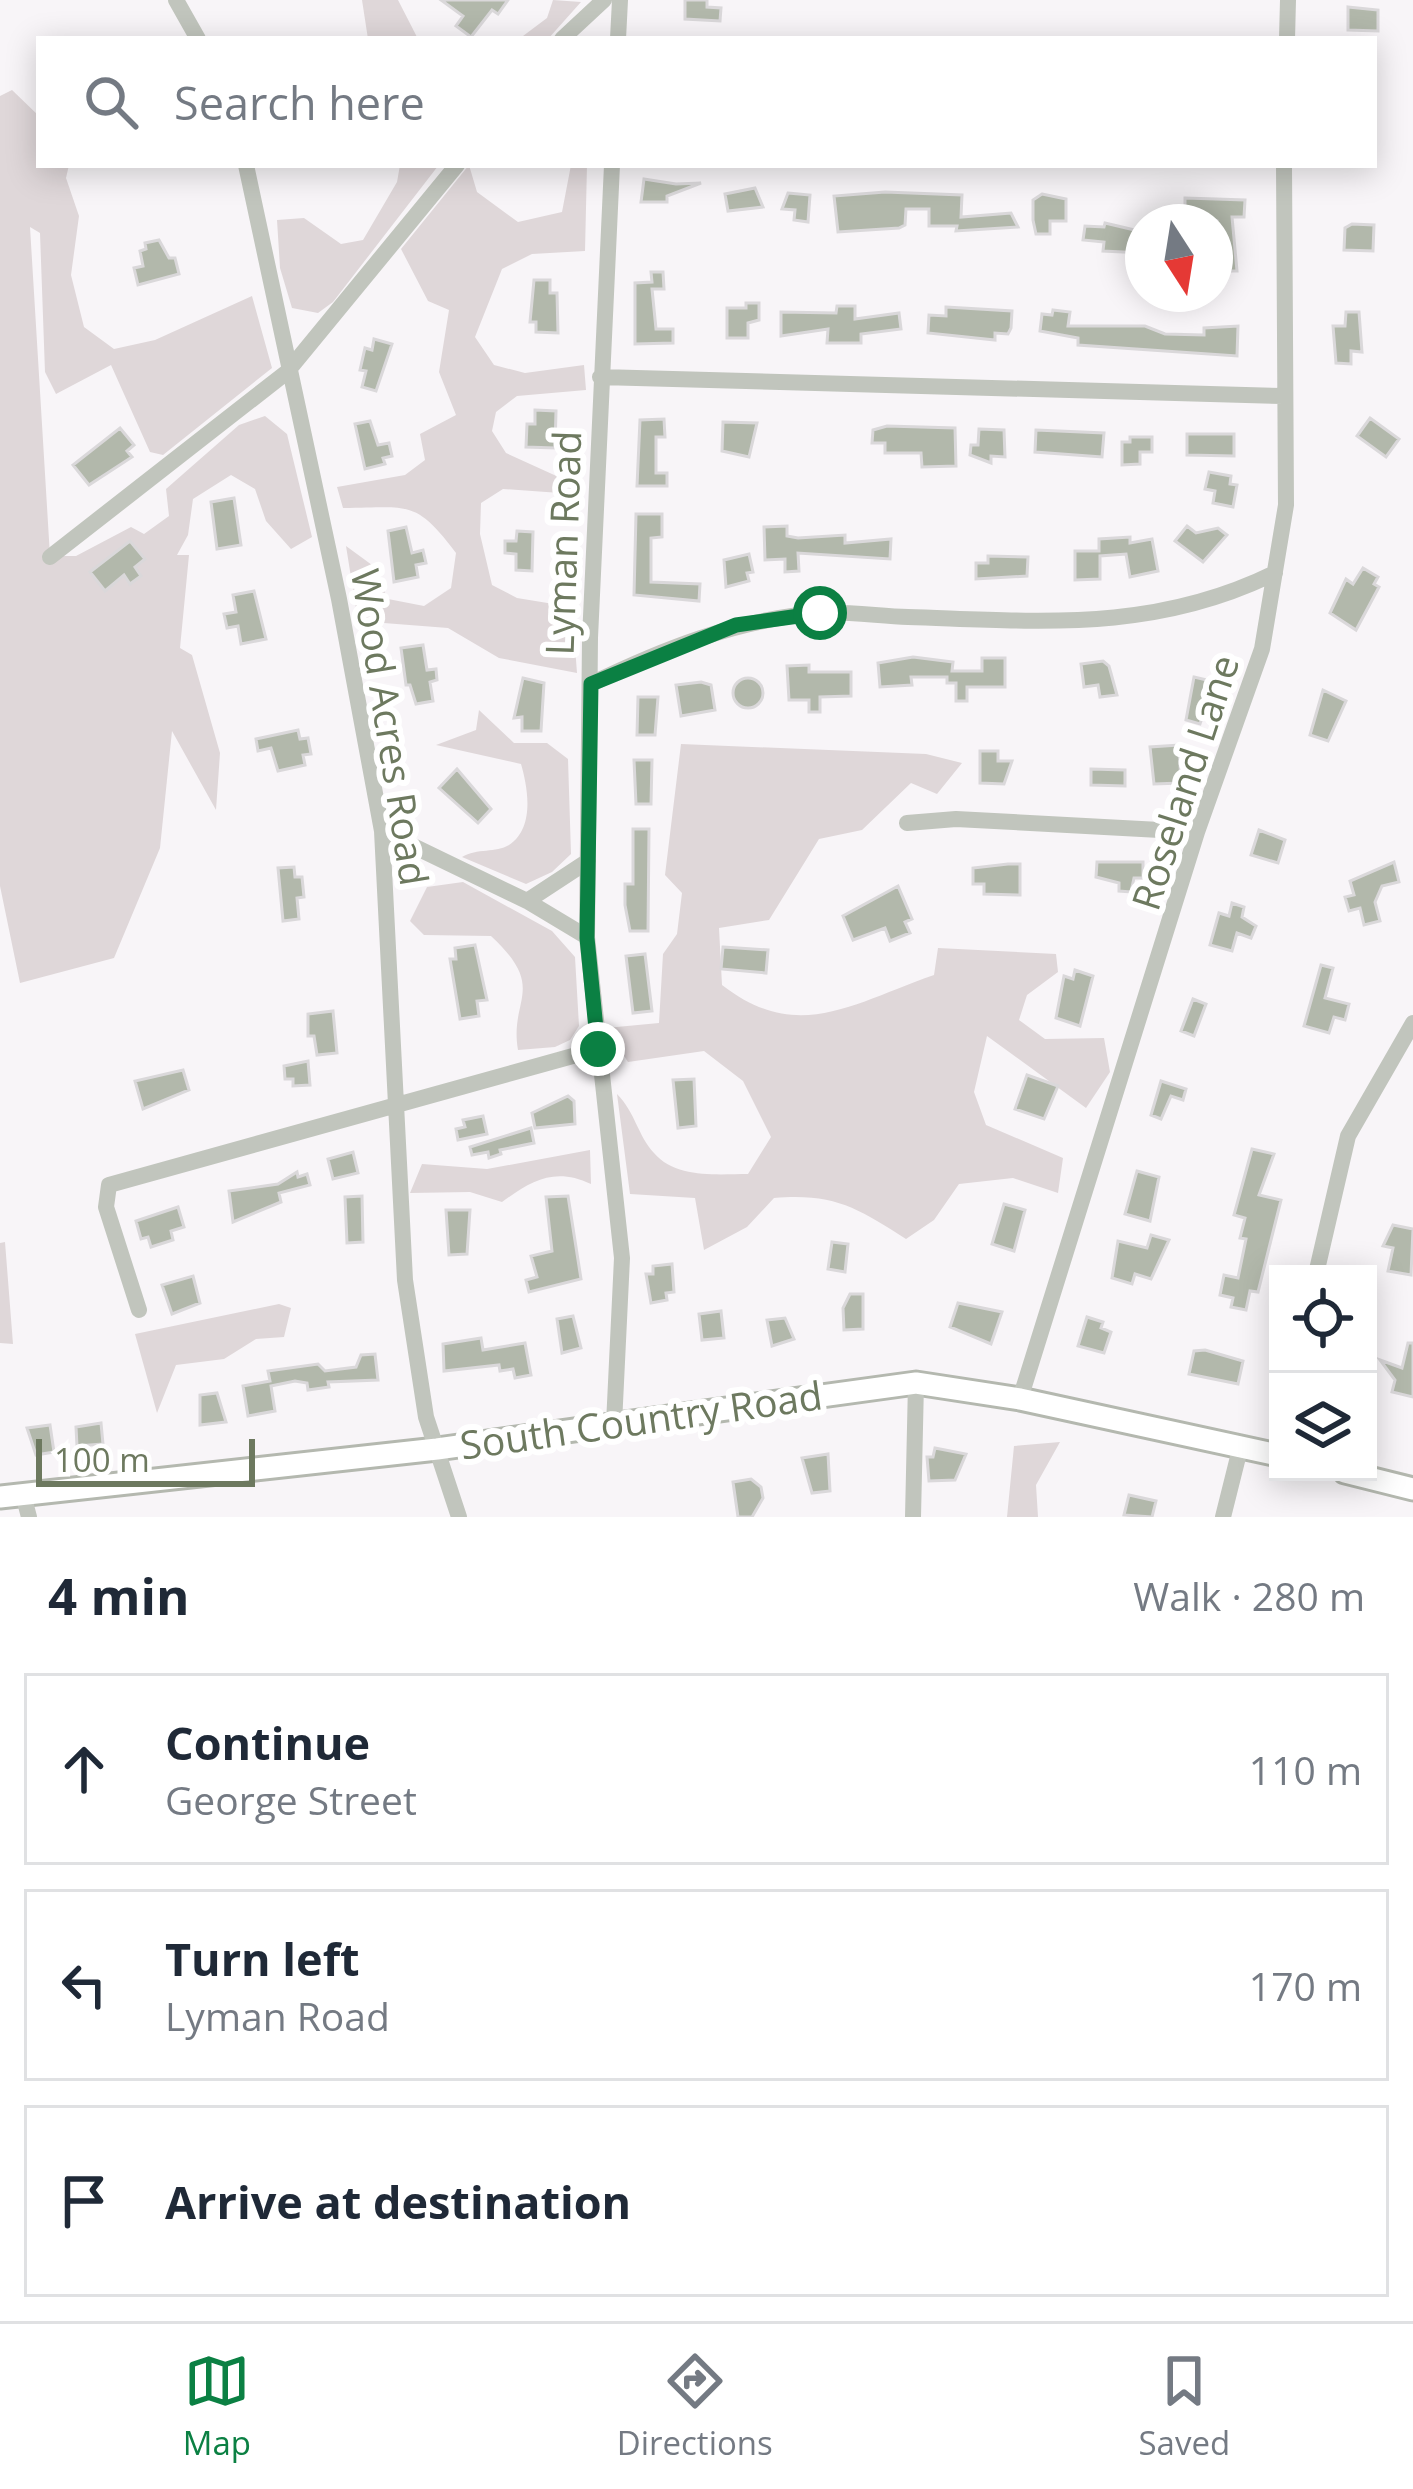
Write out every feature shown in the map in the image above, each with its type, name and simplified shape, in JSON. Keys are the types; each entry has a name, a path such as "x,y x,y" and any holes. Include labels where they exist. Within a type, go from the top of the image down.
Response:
{"main road":[{"name":"South Country Road","path":"0,1497 26,1507 764,1400 916,1383 1020,1399 1269,1450"},
{"path":"1377,1480 1413,1489"}],"street":[{"path":"176,0 196,36"},
{"path":"565,36 604,0"},
{"path":"618,36 620,0"},
{"path":"1287,36 1288,0"},
{"name":"Wood Acres Road","path":"247,168 339,598 382,831 405,1280 426,1417 459,1517"},
{"path":"50,556 287,372 455,168"},
{"name":"Lyman Road","path":"612,168 600,377 587,938 622,1258 614,1424"},
{"name":"Roseland Lane","path":"1020,1399 1197,832 1262,649 1286,505 1285,168"},
{"path":"600,377 1283,396"},
{"path":"591,684 736,625 820,613 1028,620 1150,617 1237,592 1275,573"},
{"path":"908,823 956,819 1197,832"},
{"path":"382,831 527,901 587,938"},
{"path":"527,901 588,861"},
{"path":"1318,1265 1348,1136 1413,1023"},
{"path":"139,1310 106,1207 109,1184 598,1049"},
{"path":"913,1517 916,1383"},
{"path":"1223,1517 1241,1445"}],"shaded area":[{"path":"362,0 398,0 416,36 368,36"},
{"path":"553,0 581,2 551,36 523,36 547,18"},
{"path":"12,90 36,113 36,168 68,168 66,178 79,216 71,275 84,327 114,349 155,340 252,296 272,368 163,455 150,452 111,365 56,394 45,372 40,233 30,227 50,556 76,556 131,527 144,534 169,516 166,489 239,425 265,416 287,434 312,537 291,549 266,521 255,489 231,475 193,499 188,535 177,555 189,555 180,648 192,655 220,753 216,810 172,731 160,848 114,958 20,983 0,886 0,96"},
{"path":"399,168 436,168 333,302 318,313 292,308 280,268 277,220 304,218 341,244 363,240 397,182"},
{"path":"467,168 477,192 518,222 562,212 570,168 587,168 585,251 532,254 502,269 475,337 494,365 525,373 584,365 586,390 517,396 496,412 492,431 506,453 574,484 574,494 503,489 481,503 480,534 492,585 517,598 572,607 577,673 499,658 448,628 358,621 346,546 372,565 388,599 424,606 451,588 456,553 430,523 408,510 343,508 337,487 405,475 425,460 420,434 456,415 439,372 449,310 428,301 401,249"},
{"path":"479,710 514,743 547,743 568,759 571,854 552,872 526,884 462,857 509,845 526,818 521,764 436,745 476,730"},
{"path":"681,744 926,754 962,763 937,794 911,783 862,830 819,839 769,920 719,928 722,985 776,1012 826,1013 934,975 938,948 1056,954 1058,972 1027,995 1019,1020 1045,1039 1104,1038 1110,1072 1086,1108 987,1036 974,1092 986,1125 1063,1158 1058,1193 1013,1178 959,1184 934,1220 906,1239 844,1205 813,1198 774,1198 747,1227 704,1250 695,1198 630,1194 617,1094 654,1153 686,1171 748,1174 771,1137 743,1081 704,1051 628,1062 606,1028 659,1023 663,954 677,934 682,893 665,875"},
{"path":"463,882 552,931 575,957 579,1026 570,1040 555,1047 518,1050 522,982 508,954 491,936 424,935 410,921 427,887"},
{"path":"590,1150 591,1184 566,1177 544,1178 502,1202 470,1192 410,1193 422,1164 487,1169"},
{"path":"5,1242 13,1344 0,1343 0,1243"},
{"path":"279,1304 291,1308 284,1337 256,1339 224,1359 176,1365 157,1413 135,1334"},
{"path":"1060,1442 1036,1485 1038,1517 1007,1517 1014,1446"}],"building":[{"path":"441,0 508,0 498,14 492,10 472,36 456,26 463,16"},
{"path":"685,0 707,0 707,7 721,8 720,21 685,19"},
{"path":"1348,7 1378,10 1378,31 1348,30"},
{"path":"644,179 701,183 667,196 667,202 641,202"},
{"path":"755,188 763,207 728,211 725,194"},
{"path":"885,192 962,195 961,217 1011,213 1018,227 956,231 957,226 929,226 929,209 906,209 905,225 899,228 838,232 834,196"},
{"path":"788,193 810,195 808,222 794,220 795,210 782,209"},
{"path":"1042,194 1066,199 1066,221 1050,221 1050,234 1036,234 1033,220 1033,200"},
{"path":"1185,198 1245,200 1244,217 1233,217 1233,204 1185,204"},
{"path":"1105,223 1125,228 1125,252 1103,251 1104,242 1083,240 1085,226 1104,227"},
{"path":"1374,225 1373,251 1344,250 1345,228"},
{"path":"159,240 169,258 175,258 179,274 138,285 134,268 143,266 140,251 146,249 145,243"},
{"path":"651,272 663,272 664,289 652,289 656,329 673,329 673,343 635,344 635,283 652,282"},
{"path":"534,280 550,280 550,293 557,293 558,333 536,332 536,322 530,322"},
{"path":"746,303 759,303 759,320 748,323 748,338 727,338 727,308 746,308"},
{"path":"837,306 855,306 855,319 899,313 901,329 861,334 861,343 827,343 828,329 781,336 781,312 836,313"},
{"path":"946,307 1012,311 1011,328 1008,334 995,333 995,340 928,333 929,315 946,316"},
{"path":"1053,310 1070,312 1068,326 1145,326 1165,334 1204,335 1204,328 1238,326 1237,356 1078,345 1078,338 1040,331 1042,314 1052,315"},
{"path":"1346,312 1359,312 1362,352 1351,351 1351,364 1336,363 1333,326 1345,326"},
{"path":"374,339 392,344 376,391 362,387 366,371 360,370 365,348 372,350"},
{"path":"535,410 556,411 555,448 526,447 527,424 535,424"},
{"path":"1370,418 1399,439 1386,457 1357,436"},
{"path":"664,419 665,437 656,437 656,473 667,473 667,486 637,486 640,420"},
{"path":"370,421 378,445 389,443 392,456 383,458 385,464 365,469 355,424"},
{"path":"723,422 757,423 749,457 722,451"},
{"path":"887,426 955,428 956,466 922,467 921,453 885,453 885,443 872,443 873,430"},
{"path":"120,428 134,445 127,451 132,457 89,485 73,465"},
{"path":"979,429 1004,430 1005,457 991,456 991,463 970,455 971,445 978,445"},
{"path":"1036,430 1104,433 1102,457 1035,452"},
{"path":"1187,434 1234,434 1234,456 1187,455"},
{"path":"1130,437 1152,437 1152,452 1140,452 1140,464 1122,465 1122,442 1130,442"},
{"path":"1209,472 1231,476 1230,484 1237,485 1233,507 1213,503 1215,491 1205,489"},
{"path":"234,498 241,545 217,549 211,502"},
{"path":"636,514 662,514 662,537 651,538 651,582 700,584 699,601 634,595"},
{"path":"787,526 787,536 798,538 845,535 845,543 891,539 890,559 798,553 799,571 785,572 785,559 765,560 764,527"},
{"path":"1187,526 1196,533 1218,528 1227,535 1203,562 1175,541"},
{"path":"406,527 412,553 423,550 426,563 416,565 418,577 394,582 388,531"},
{"path":"517,531 533,532 532,571 516,570 516,554 505,553 505,541 516,541"},
{"path":"1130,537 1130,543 1152,539 1158,571 1130,577 1126,554 1100,556 1100,579 1075,580 1075,551 1099,551 1099,539"},
{"path":"130,541 145,559 135,567 141,576 130,584 124,575 105,591 90,572"},
{"path":"749,554 753,572 747,573 749,581 726,587 724,560"},
{"path":"988,556 1028,557 1027,576 976,579 976,563 988,563"},
{"path":"1363,568 1378,577 1374,584 1379,587 1356,630 1330,613 1346,579 1353,584"},
{"path":"254,591 266,639 241,644 238,626 227,628 224,614 236,612 233,595"},
{"path":"423,645 427,670 436,669 437,680 430,682 433,701 416,704 406,685 401,648"},
{"path":"913,657 953,662 952,671 982,671 982,658 1005,658 1005,687 967,687 967,701 956,701 956,683 947,683 947,677 911,677 912,685 880,687 878,663"},
{"path":"1103,661 1109,666 1117,695 1100,697 1098,685 1084,687 1081,664"},
{"path":"809,665 809,672 851,672 851,696 820,697 820,712 809,712 809,700 789,700 787,666"},
{"path":"1194,677 1211,681 1212,687 1200,724 1186,720"},
{"path":"523,678 544,683 541,731 522,731 522,717 514,718"},
{"path":"748,678 763,693 748,708 733,693"},
{"path":"676,685 711,685 715,710 681,716"},
{"path":"1323,690 1346,701 1328,741 1310,735"},
{"path":"638,697 658,697 655,735 637,735"},
{"path":"298,730 300,739 308,738 311,754 303,755 305,765 278,771 271,748 258,751 256,739"},
{"path":"1179,745 1181,783 1154,784 1150,747"},
{"path":"980,751 998,751 998,761 1012,761 1004,784 980,783"},
{"path":"634,760 652,760 651,804 636,804"},
{"path":"457,769 491,809 478,823 439,788"},
{"path":"1091,769 1125,770 1125,786 1091,785"},
{"path":"633,829 649,829 648,931 630,931 625,905 625,884 633,884"},
{"path":"1259,830 1285,840 1278,863 1251,855"},
{"path":"1097,862 1143,862 1143,878 1134,878 1131,892 1119,891 1119,883 1096,877"},
{"path":"1394,862 1399,882 1382,886 1375,902 1380,921 1364,925 1360,908 1349,911 1345,897 1354,895 1350,881"},
{"path":"1020,864 1020,895 984,894 984,884 973,884 973,868"},
{"path":"294,867 295,877 302,877 304,897 297,898 299,919 283,921 278,868"},
{"path":"898,886 912,919 905,922 910,933 890,941 885,928 853,940 843,916"},
{"path":"1232,903 1244,907 1242,917 1256,926 1251,938 1237,933 1232,951 1210,945 1219,913 1229,916"},
{"path":"475,945 487,1000 477,1001 479,1016 460,1019 450,959 456,959 455,948"},
{"path":"723,947 768,950 766,973 721,969"},
{"path":"645,954 652,1011 633,1013 626,956"},
{"path":"1321,965 1333,968 1325,998 1349,1004 1345,1020 1334,1017 1329,1033 1304,1026"},
{"path":"1075,970 1093,976 1080,1026 1056,1018 1064,976 1073,979"},
{"path":"1193,999 1206,1004 1194,1036 1181,1031"},
{"path":"333,1011 337,1053 317,1055 314,1036 308,1036 308,1014"},
{"path":"308,1061 310,1085 293,1086 293,1079 285,1079 284,1066"},
{"path":"183,1070 189,1090 143,1109 135,1081"},
{"path":"1027,1075 1058,1086 1044,1119 1015,1109"},
{"path":"694,1079 696,1126 678,1128 673,1080"},
{"path":"1161,1081 1186,1089 1183,1100 1171,1096 1161,1119 1151,1115"},
{"path":"568,1096 574,1101 575,1124 535,1128 532,1113"},
{"path":"483,1116 487,1134 458,1140 456,1129 465,1127 463,1120"},
{"path":"531,1128 534,1143 500,1150 501,1154 489,1158 488,1152 472,1155 470,1147"},
{"path":"1252,1149 1274,1154 1259,1195 1281,1200 1258,1292 1250,1291 1246,1310 1231,1307 1233,1298 1220,1295 1224,1275 1238,1278 1245,1218 1234,1215"},
{"path":"353,1152 358,1173 333,1179 328,1159"},
{"path":"1137,1171 1159,1177 1150,1221 1125,1214"},
{"path":"297,1172 298,1177 307,1174 310,1185 279,1193 281,1202 233,1222 229,1191 278,1184"},
{"path":"362,1196 363,1242 347,1243 345,1197"},
{"path":"568,1196 581,1279 529,1292 526,1280 537,1277 531,1256 552,1251 546,1197"},
{"path":"1004,1204 1025,1210 1014,1251 992,1244"},
{"path":"178,1207 184,1227 171,1231 173,1240 151,1247 148,1237 141,1239 136,1221"},
{"path":"446,1210 470,1210 467,1254 449,1255"},
{"path":"1393,1225 1413,1229 1411,1275 1388,1271 1393,1248 1383,1246"},
{"path":"1151,1235 1169,1240 1151,1279 1135,1274 1132,1284 1112,1278 1118,1241 1147,1248"},
{"path":"832,1242 848,1244 845,1272 828,1269"},
{"path":"672,1264 674,1292 666,1293 667,1300 651,1303 646,1274 653,1274 653,1266"},
{"path":"193,1276 200,1303 172,1314 162,1285"},
{"path":"850,1294 863,1294 863,1329 844,1330 843,1308"},
{"path":"958,1303 1002,1312 991,1344 950,1327"},
{"path":"721,1311 724,1338 702,1340 699,1314"},
{"path":"573,1316 581,1348 562,1353 557,1319"},
{"path":"1087,1317 1103,1322 1101,1328 1111,1332 1104,1353 1078,1346"},
{"path":"785,1318 794,1339 772,1346 767,1320"},
{"path":"481,1338 483,1350 525,1343 531,1375 515,1378 513,1369 500,1371 499,1365 444,1371 443,1344"},
{"path":"1408,1343 1413,1343 1413,1397 1392,1392 1395,1380 1380,1360 1402,1368"},
{"path":"1194,1351 1243,1361 1238,1384 1189,1374"},
{"path":"375,1354 378,1380 328,1382 329,1387 308,1390 307,1383 295,1381 271,1386 275,1411 248,1416 243,1386 270,1381 268,1371 318,1364 325,1371 356,1367 361,1355"},
{"path":"217,1393 226,1422 200,1425 200,1395"},
{"path":"101,1423 103,1444 77,1446 76,1427"},
{"path":"50,1425 54,1452 36,1455 27,1428"},
{"path":"935,1448 966,1454 955,1480 929,1481 927,1457 933,1457"},
{"path":"828,1454 830,1491 812,1493 802,1458"},
{"path":"751,1479 761,1487 763,1498 752,1517 738,1517 733,1482"},
{"path":"1129,1495 1156,1501 1152,1517 1124,1515"}],"route":[{"path":"598,1049 587,938 591,684 645,658 736,625 820,613"}]}
